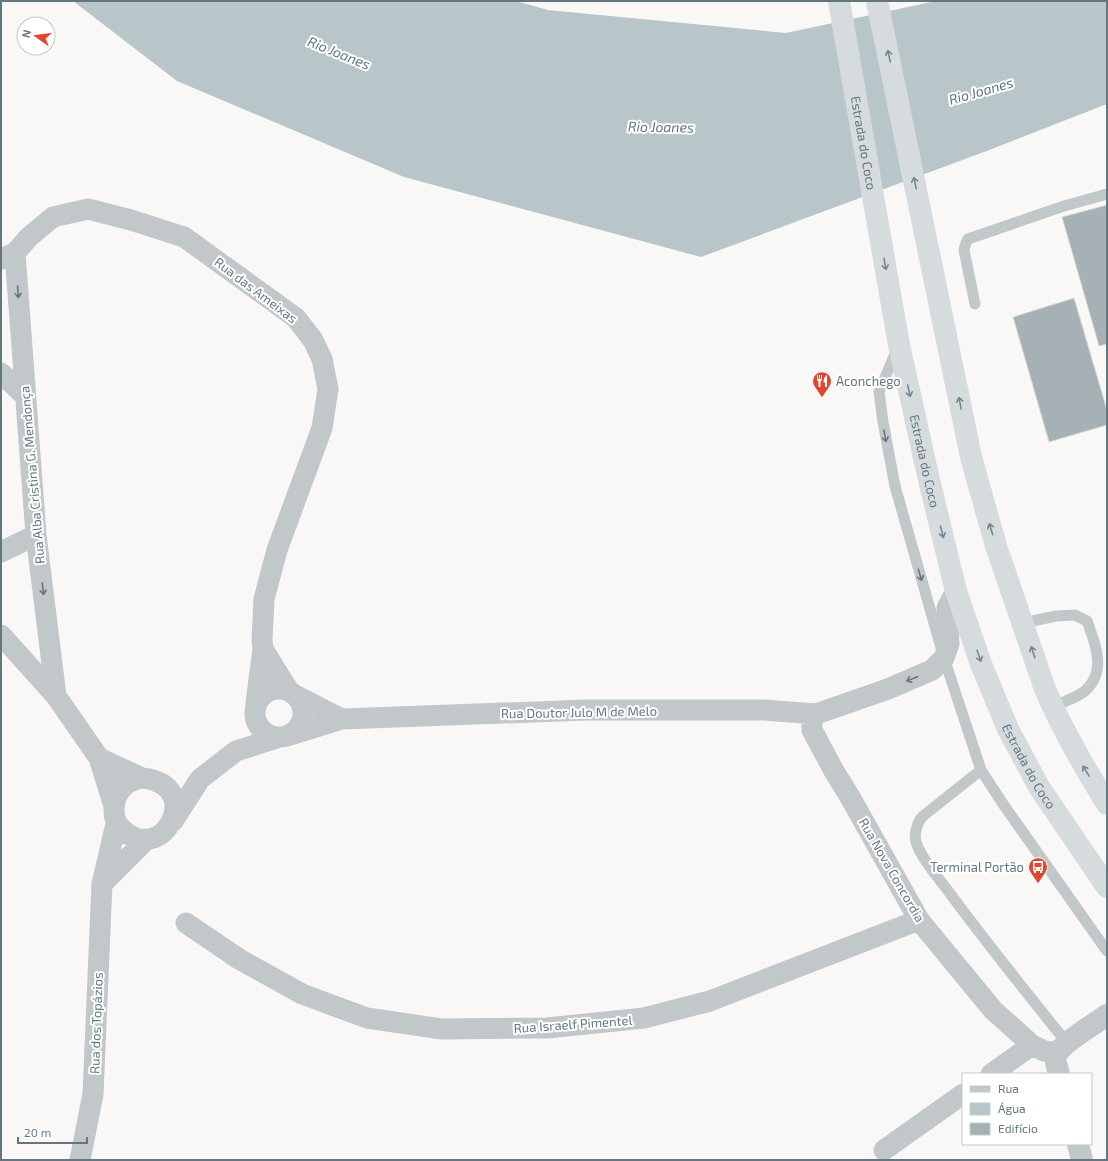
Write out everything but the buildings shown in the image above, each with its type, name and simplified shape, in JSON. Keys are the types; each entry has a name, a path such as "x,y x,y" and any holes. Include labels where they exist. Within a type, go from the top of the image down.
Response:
{"highway":[{"path":"877,1 971,457 996,546 1045,689 1084,766 1107,804"},
{"name":"Estrada do Coco","path":"839,3 899,345 956,591 981,664 1008,729 1039,787 1107,887"}],"street":[{"name":"Rua das Ameixas","path":"8,256 52,217 88,209 131,220 184,237 296,318 313,340 322,359 328,389 322,428 277,550 264,598 263,649 255,707"},
{"name":"Rua Alba Cristina G. Mendonça","path":"8,256 25,396 36,536 56,696"},
{"path":"1,373 25,396"},
{"path":"1,552 36,536"},
{"path":"816,714 932,670 944,658 949,644 947,608 956,591"},
{"path":"1,635 56,696 99,758 115,815 126,835 136,838 147,839 157,837 165,831 200,778 236,751 262,694 271,689 280,688 293,694"},
{"path":"255,707 255,721 259,729 268,735 282,737 295,731 301,724 303,714 302,704 293,694 263,649"},
{"name":"Rua Doutor Julo M de Melo","path":"293,694 342,719"},
{"name":"Rua Doutor Julo M de Melo","path":"236,751 342,719 587,710 764,710 816,714"},
{"name":"Rua Nova Concordia","path":"816,714 812,717 812,730 919,920 993,1010 1032,1045 1061,1057"},
{"path":"99,758 142,778 153,779 163,784 170,792 174,802 175,812 172,822"},
{"path":"115,815 116,796 123,786 131,781 142,778"},
{"path":"163,784 200,778"},
{"name":"Rua dos Topázios","path":"80,1160 93,1094 102,884 115,815"},
{"path":"102,884 147,839"},
{"name":"Rua Israelf Pimentel","path":"186,922 239,959 302,994 367,1018 442,1029 547,1028 644,1018 710,1001 919,920"},
{"path":"1061,1057 1107,1015"},
{"path":"992,1073 1032,1045"},
{"path":"884,1150 962,1095"},
{"path":"1078,1145 1082,1160"}],"lane":[{"path":"975,304 964,250 968,239 1064,206 1107,194"},
{"path":"899,345 879,392 895,486 944,658 981,770 1003,804 1107,951"},
{"path":"1023,623 1056,616 1075,615 1087,621 1095,642 1099,660 1094,679 1085,691 1053,707"},
{"path":"981,770 923,816 918,825 916,841 925,859 970,922 1061,1057"}],"water":[{"name":"Rio Joanes","path":"73,1 516,1 548,10 786,33 936,1 1107,1 1107,104 984,152 701,257 404,177 177,81"}],"place":[{"name":"Aconchego","path":"822,398"},
{"name":"Terminal Portão","path":"1038,884"}]}
